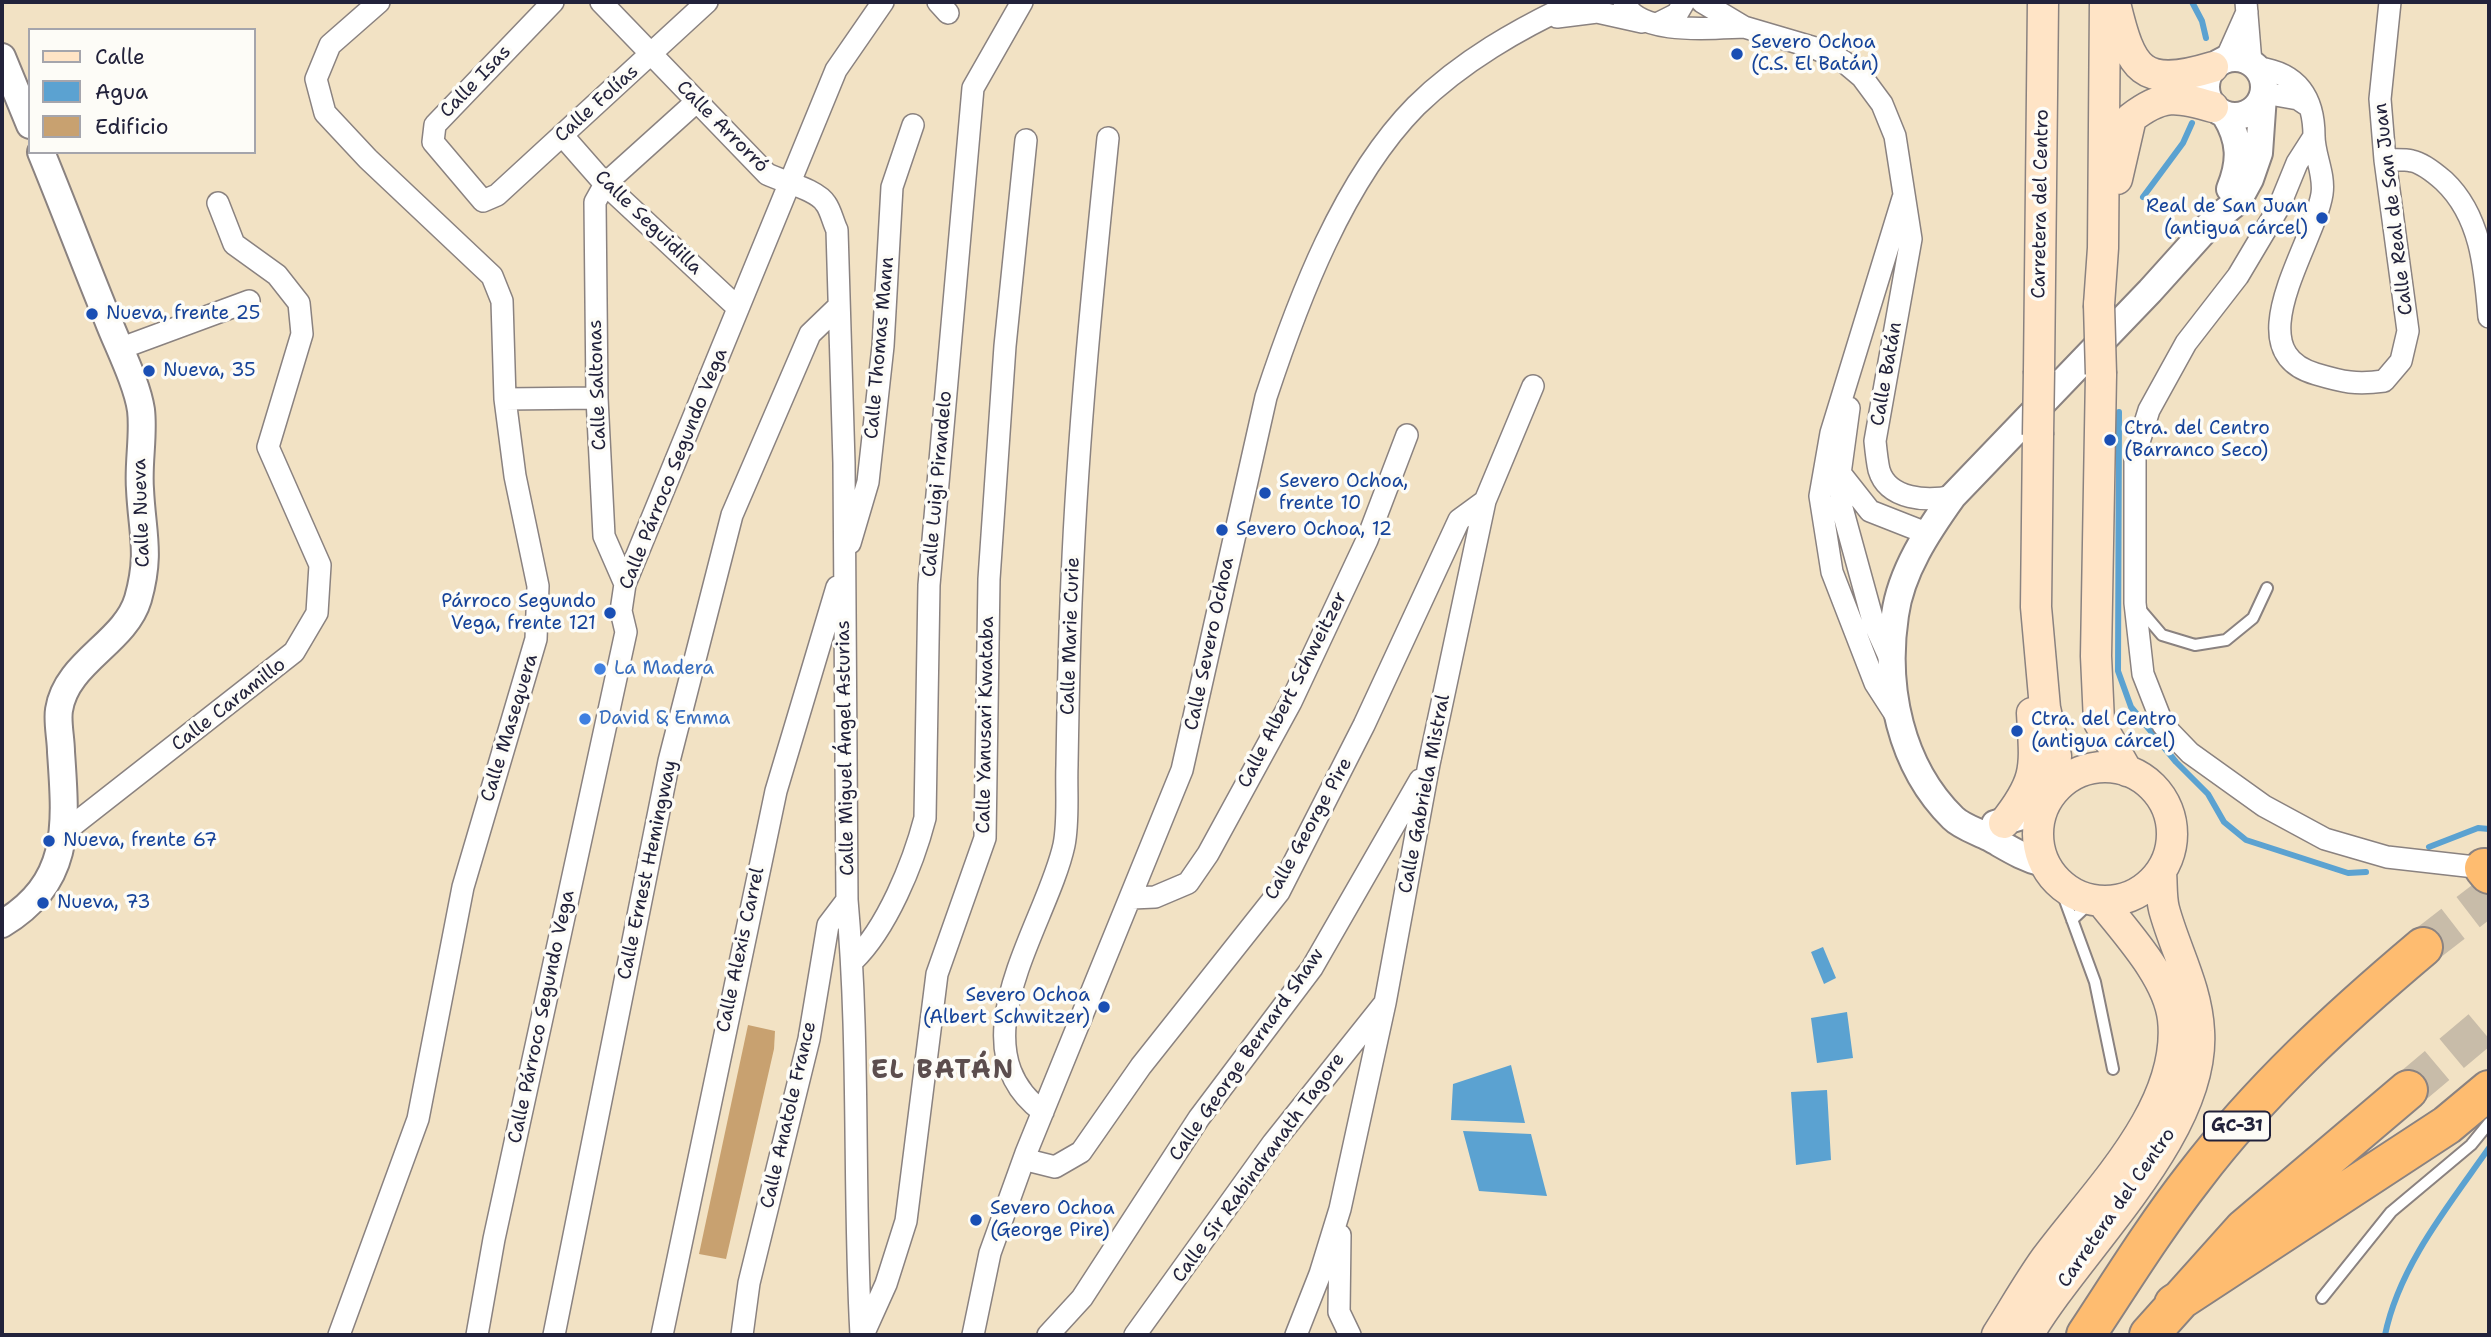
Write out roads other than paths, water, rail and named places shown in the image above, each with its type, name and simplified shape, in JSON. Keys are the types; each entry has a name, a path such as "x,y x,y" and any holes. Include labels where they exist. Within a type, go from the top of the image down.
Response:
{"highway":[{"name":"GC-31","path":"2085,1335 2194,1177 2270,1089 2338,1019 2423,947"},
{"path":"2149,1335 2244,1229 2408,1090"},
{"path":"2174,1304 2447,1125 2489,1090"}],"main road":[{"name":"Carretera del Centro","path":"2043,2 2035,569 2039,664 2045,708 2056,755 2047,801"},
{"path":"2105,2 2096,656 2099,722 2127,771"},
{"path":"2115,2 2129,56 2148,73 2179,77 2246,74"},
{"path":"2103,248 2131,118 2152,102 2180,97 2219,111"},
{"path":"2004,823 2029,790 2034,770 2032,693 2039,664"},
{"path":"1997,1335 2043,1261 2147,1126 2170,1058 2173,1019 2160,984 2145,955 2089,907 2051,873 2037,837 2047,801 2068,778 2087,769 2107,767 2127,771 2153,787 2169,813 2173,833 2170,853 2161,872 2136,895 2089,907"},
{"name":"Carretera del Centro","path":"2028,1335 2079,1261 2156,1159 2175,1130 2190,1097 2200,1031 2190,979 2163,906 2161,872"}],"street":[{"name":"Calle Masequera","path":"339,1335 418,1119 463,887 536,639 538,586 515,476 505,399 502,301 492,275 368,159 324,113 316,79 330,45 379,2"},
{"name":"Calle Isas","path":"483,201 433,142 435,125 553,2"},
{"name":"Calle Arrorró","path":"601,2 767,174 790,186"},
{"name":"Calle Folías","path":"483,201 497,195 707,2"},
{"name":"Calle Párroco Segundo Vega","path":"477,1335 497,1226 626,632 621,611 625,583 836,70 883,2"},
{"name":"Calle Luigi Pirandelo","path":"853,961 872,942 919,844 925,818 929,584 973,88 1022,2"},
{"name":"Calle Severo Ochoa","path":"973,1335 990,1253 1026,1153 1182,770 1266,397 1283,347 1318,263 1363,172 1416,106 1487,48 1576,2"},
{"path":"1624,2 1633,16 1651,23 1677,14 1684,2"},
{"name":"Calle Batán","path":"1702,2 1744,27 1812,47 1843,61 1862,77 1882,104 1895,136 1911,239 1875,441 1880,472 1894,490 1919,499 1934,501 1953,496"},
{"name":"Calle Real de San Juan","path":"2246,74 2274,70 2290,78 2302,88 2315,122 2313,138 2322,194 2287,293 2278,332 2285,357 2306,371 2355,385 2384,382 2401,360 2408,331 2385,160 2380,99 2389,2"},
{"path":"2219,111 2239,116 2251,112 2246,74 2247,6"},
{"name":"Calle Severo Ochoa","path":"1538,20 1597,12 1651,23"},
{"name":"Calle Batán","path":"1651,23 1698,29 1744,27"},
{"path":"2,57 28,120"},
{"path":"2213,221 2238,168 2234,129 2206,94 2206,80 2246,74"},
{"path":"2051,873 1955,820 1930,791 1910,757 1898,719 1893,666 1895,614 1907,574 1926,533 1953,496 2150,291 2213,221 2238,201 2250,179 2259,153 2246,74"},
{"path":"604,184 696,102"},
{"name":"Calle Thomas Mann","path":"842,570 868,482 883,346 892,187 913,125"},
{"name":"Calle Seguidilla","path":"562,135 604,184 737,307"},
{"name":"Calle Marie Curie","path":"1043,1112 1024,1098 1011,1070 1003,1031 1013,983 1065,842 1072,579 1088,337 1108,138"},
{"path":"2313,138 2297,163 2279,207 2238,276 2186,343 2148,410 2135,455 2135,603 2143,674 2163,725 2190,753 2264,806 2325,839 2388,857 2488,870"},
{"name":"Calle Yanusari Kwataba","path":"862,1335 886,1284 906,1221 937,974 985,838 989,579 1005,346 1026,140"},
{"name":"Calle Nueva","path":"2,924 39,896 52,877 61,851 63,834 58,709 68,686 96,652 116,635 135,608 144,576 146,532 139,490 141,409 42,154"},
{"path":"2385,160 2413,161 2435,173 2458,194 2473,219 2487,286 2489,317"},
{"name":"Calle Saltonas","path":"604,184 595,202 597,398 604,536 625,583"},
{"name":"Calle Miguel Ángel Asturias","path":"790,186 808,190 826,203 837,230 844,463 842,570 847,675 847,900 853,961 855,1239 862,1335"},
{"name":"Calle Batán","path":"1898,719 1875,683 1832,572 1820,496 1831,433 1904,193"},
{"name":"Calle Caramillo","path":"63,834 294,652 317,612 320,565 268,447 302,334 299,303 277,275 234,244 218,203"},
{"path":"119,349 249,301"},
{"name":"Calle Ernest Hemingway","path":"554,1335 669,761 732,515 810,334 838,307"},
{"name":"Calle Batán","path":"1855,359 1840,474 1870,511 1926,533"},
{"name":"Calle Gabriela Mistral","path":"1296,1335 1320,1274 1340,1209 1385,1003 1429,764 1485,501 1533,386"},
{"path":"505,399 597,398"},
{"name":"Calle Batán","path":"1831,433 1840,474 1842,508 1874,621 1893,666"},
{"name":"Calle Albert Schweitzer","path":"1132,898 1155,897 1188,883 1209,854 1291,702 1367,540 1407,435"},
{"name":"Calle George Pire","path":"1026,1153 1031,1161 1055,1167 1081,1153 1141,1066 1279,892 1364,725 1459,520 1485,501"},
{"name":"Calle Alexis Carrel","path":"662,1335 775,791 842,570"},
{"name":"Calle George Bernard Shaw","path":"1048,1335 1082,1298 1199,1118 1312,968 1429,764"},
{"path":"1955,820 1982,825 2004,823 2047,801"},
{"name":"Calle Anatole France","path":"742,1335 749,1283 809,1039 828,925 847,900"},
{"name":"Calle Sir Rabindranath Tagore","path":"1135,1335 1273,1143 1385,1003"},
{"name":"Calle Gabriela Mistral","path":"1340,1209 1339,1312 1350,1335"}],"lane":[{"path":"2135,603 2162,635 2195,645 2226,640 2253,618 2267,588"},
{"path":"2089,907 2095,982 2113,1069"},
{"path":"2322,1298 2391,1212 2471,1145 2489,1123"}],"water":[{"path":"1823,947 1836,978 1824,984 1811,952"},
{"path":"1847,1012 1853,1058 1817,1063 1811,1018"},
{"path":"1511,1065 1525,1123 1451,1120 1453,1084"},
{"path":"1827,1090 1831,1160 1796,1165 1791,1092"},
{"path":"1463,1131 1531,1134 1547,1196 1479,1191"}],"waterway":[{"path":"2192,2 2202,21 2206,38"},
{"path":"2143,197 2183,143 2192,123"},
{"path":"2119,412 2118,671 2131,707 2176,762 2208,794 2224,822 2246,840 2348,873 2366,872"},
{"path":"2429,847 2478,828 2489,829"},
{"path":"2385,1335 2402,1285 2427,1237 2489,1148"}],"tunnel":[{"path":"2423,947 2489,896"},
{"path":"2408,1090 2489,1022"}],"place":[{"name":"Severo Ochoa (C.S. El Batán)","path":"1737,54"},
{"name":"Real de San Juan (antigua cárcel)","path":"2322,218"},
{"name":"Nueva, frente 25","path":"92,314"},
{"name":"Nueva, 35","path":"149,371"},
{"name":"Ctra. del Centro (Barranco Seco)","path":"2110,440"},
{"name":"Severo Ochoa, frente 10","path":"1265,493"},
{"name":"Severo Ochoa, 12","path":"1222,530"},
{"name":"Párroco Segundo Vega, frente 121","path":"610,613"},
{"name":"La Madera","path":"600,669"},
{"name":"David & Emma","path":"585,719"},
{"name":"Ctra. del Centro (antigua cárcel)","path":"2017,731"},
{"name":"Nueva, frente 67","path":"49,841"},
{"name":"Nueva, 73","path":"43,903"},
{"name":"Severo Ochoa (Albert Schwitzer)","path":"1104,1007"},
{"name":"Severo Ochoa (George Pire)","path":"976,1220"}],"district":[{"name":"EL BATÁN","path":"943,1071"}]}
